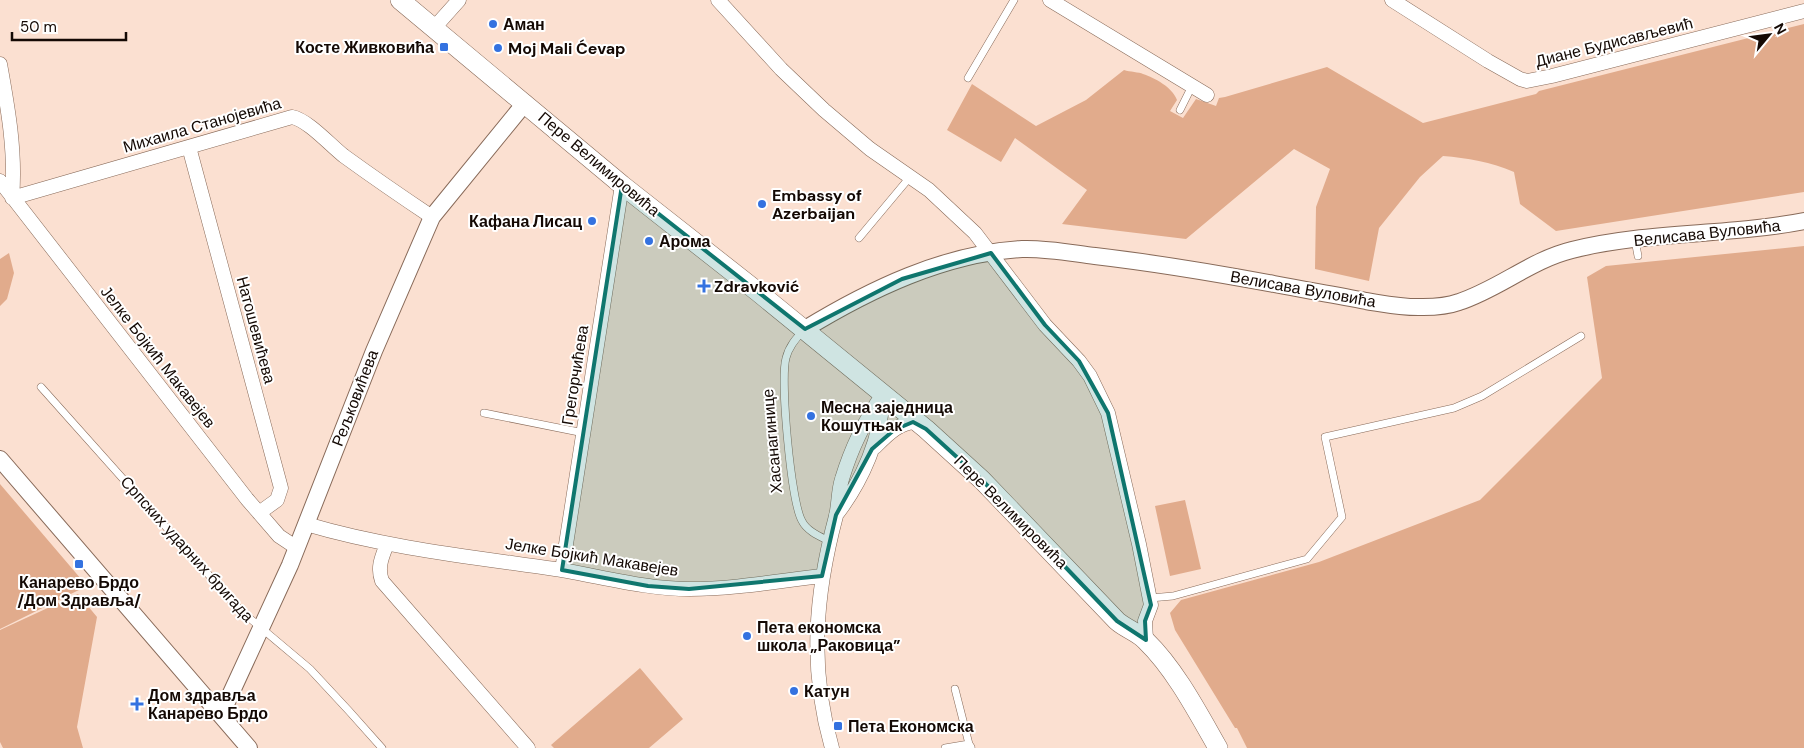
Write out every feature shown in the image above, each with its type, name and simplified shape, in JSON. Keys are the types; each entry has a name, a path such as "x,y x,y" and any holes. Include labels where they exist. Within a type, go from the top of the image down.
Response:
{"main road":[{"name":"Пере Велимировића","path":"400,0 622,184 805,329 918,422 982,480 1117,622 1139,634 1154,648 1184,691 1218,748"}],"street":[{"path":"434,28 459,0"},
{"path":"718,0 802,90 847,130 929,190 958,217 992,253 1045,325 1079,361 1099,393 1108,413 1121,465 1150,598 1151,607 1145,621 1146,640"},
{"path":"1050,0 1206,95"},
{"name":"Диане Будисављевић","path":"1392,0 1514,77 1526,81 1804,12"},
{"path":"0,64 12,143 14,182 12,198"},
{"name":"Рељковићева","path":"221,715 297,548 377,343 432,217 525,103"},
{"name":"Михаила Станојевића","path":"12,198 289,117 298,118 343,155 402,198 432,217"},
{"name":"Натошевићева","path":"189,147 281,488 277,500 259,513"},
{"name":"Јелке Бојкић Макавејев","path":"0,181 259,513 279,536 297,548"},
{"name":"Грегорчићева","path":"562,570 622,184"},
{"name":"Велисава Вуловића","path":"805,329 838,310 909,276 954,261 992,253 1037,249 1153,263 1362,300 1423,308 1449,305 1465,300 1558,253 1635,240 1759,228 1804,221"},
{"path":"836,515 846,502 872,449 881,421 883,394"},
{"path":"832,748 821,704 818,668 817,641 822,576 842,480 857,440 883,394"},
{"path":"872,449 902,425 909,422 918,422"},
{"path":"0,459 250,748"},
{"name":"Јелке Бојкић Макавејев","path":"306,524 332,532 387,544 562,570 648,586 689,589 711,588 822,576"},
{"path":"387,544 380,567 382,581 528,748"}],"lane":[{"path":"968,78 1014,0"},
{"path":"1180,110 1192,86"},
{"path":"859,238 910,177"},
{"path":"1635,240 1638,256"},
{"name":"Хасанагинице","path":"805,329 789,350 784,371 792,475 795,500 802,522 811,532 829,541"},
{"path":"1150,598 1173,596 1307,559 1342,517 1325,437 1454,408 1482,396 1582,336"},
{"name":"Српских ударних бригада","path":"41,387 241,612 310,669 382,748"},
{"path":"484,413 584,433"},
{"path":"945,748 970,746 954,689"}],"highlighted area":[{"path":"622,185 805,329 902,279 991,253 1045,325 1079,361 1108,413 1151,605 1145,621 1146,640 1117,621 982,480 926,429 913,422 894,430 872,449 836,515 822,576 689,589 648,586 562,570"}],"shaded area":[{"path":"1804,24 1804,192 1556,231 1520,204 1514,172 1479,161 1443,156 1420,177 1379,228 1369,281 1315,269 1316,207 1330,169 1294,149 1186,239 1062,224 1087,190 1015,138 1001,162 947,130 972,84 1036,126 1086,100 1124,70 1148,76 1167,87 1177,100 1170,111 1183,118 1196,99 1216,106 1219,98 1327,67 1423,123 1536,94 1539,91"},
{"path":"1804,246 1804,748 1247,748 1237,728 1235,728 1175,630 1170,613 1181,600 1319,562 1480,500 1602,378 1587,277 1606,266"},
{"path":"9,253 14,273 7,299 0,306 0,259"},
{"path":"0,484 87,586 0,629"},
{"path":"1185,500 1201,569 1170,576 1155,506"},
{"path":"78,594 97,617 77,727 83,748 3,748 0,742 0,630"},
{"path":"640,668 683,719 649,748 554,748 551,745"}],"place":[{"name":"Аман","path":"493,24"},
{"name":"Косте Живковића","path":"444,47"},
{"name":"Moj Mali Ćevap","path":"498,48"},
{"name":"Embassy of Azerbaijan","path":"762,204"},
{"name":"Кафана Лисац","path":"592,221"},
{"name":"Арома","path":"649,241"},
{"name":"Zdravković","path":"704,286"},
{"name":"Месна заједница Кошутњак","path":"811,416"},
{"name":"Канарево Брдо /Дом Здравља/","path":"79,564"},
{"name":"Пета економска школа „Раковица”","path":"747,636"},
{"name":"Катун","path":"794,691"},
{"name":"Дом здравља Канарево Брдо","path":"137,704"},
{"name":"Пета Економска","path":"838,726"}]}
